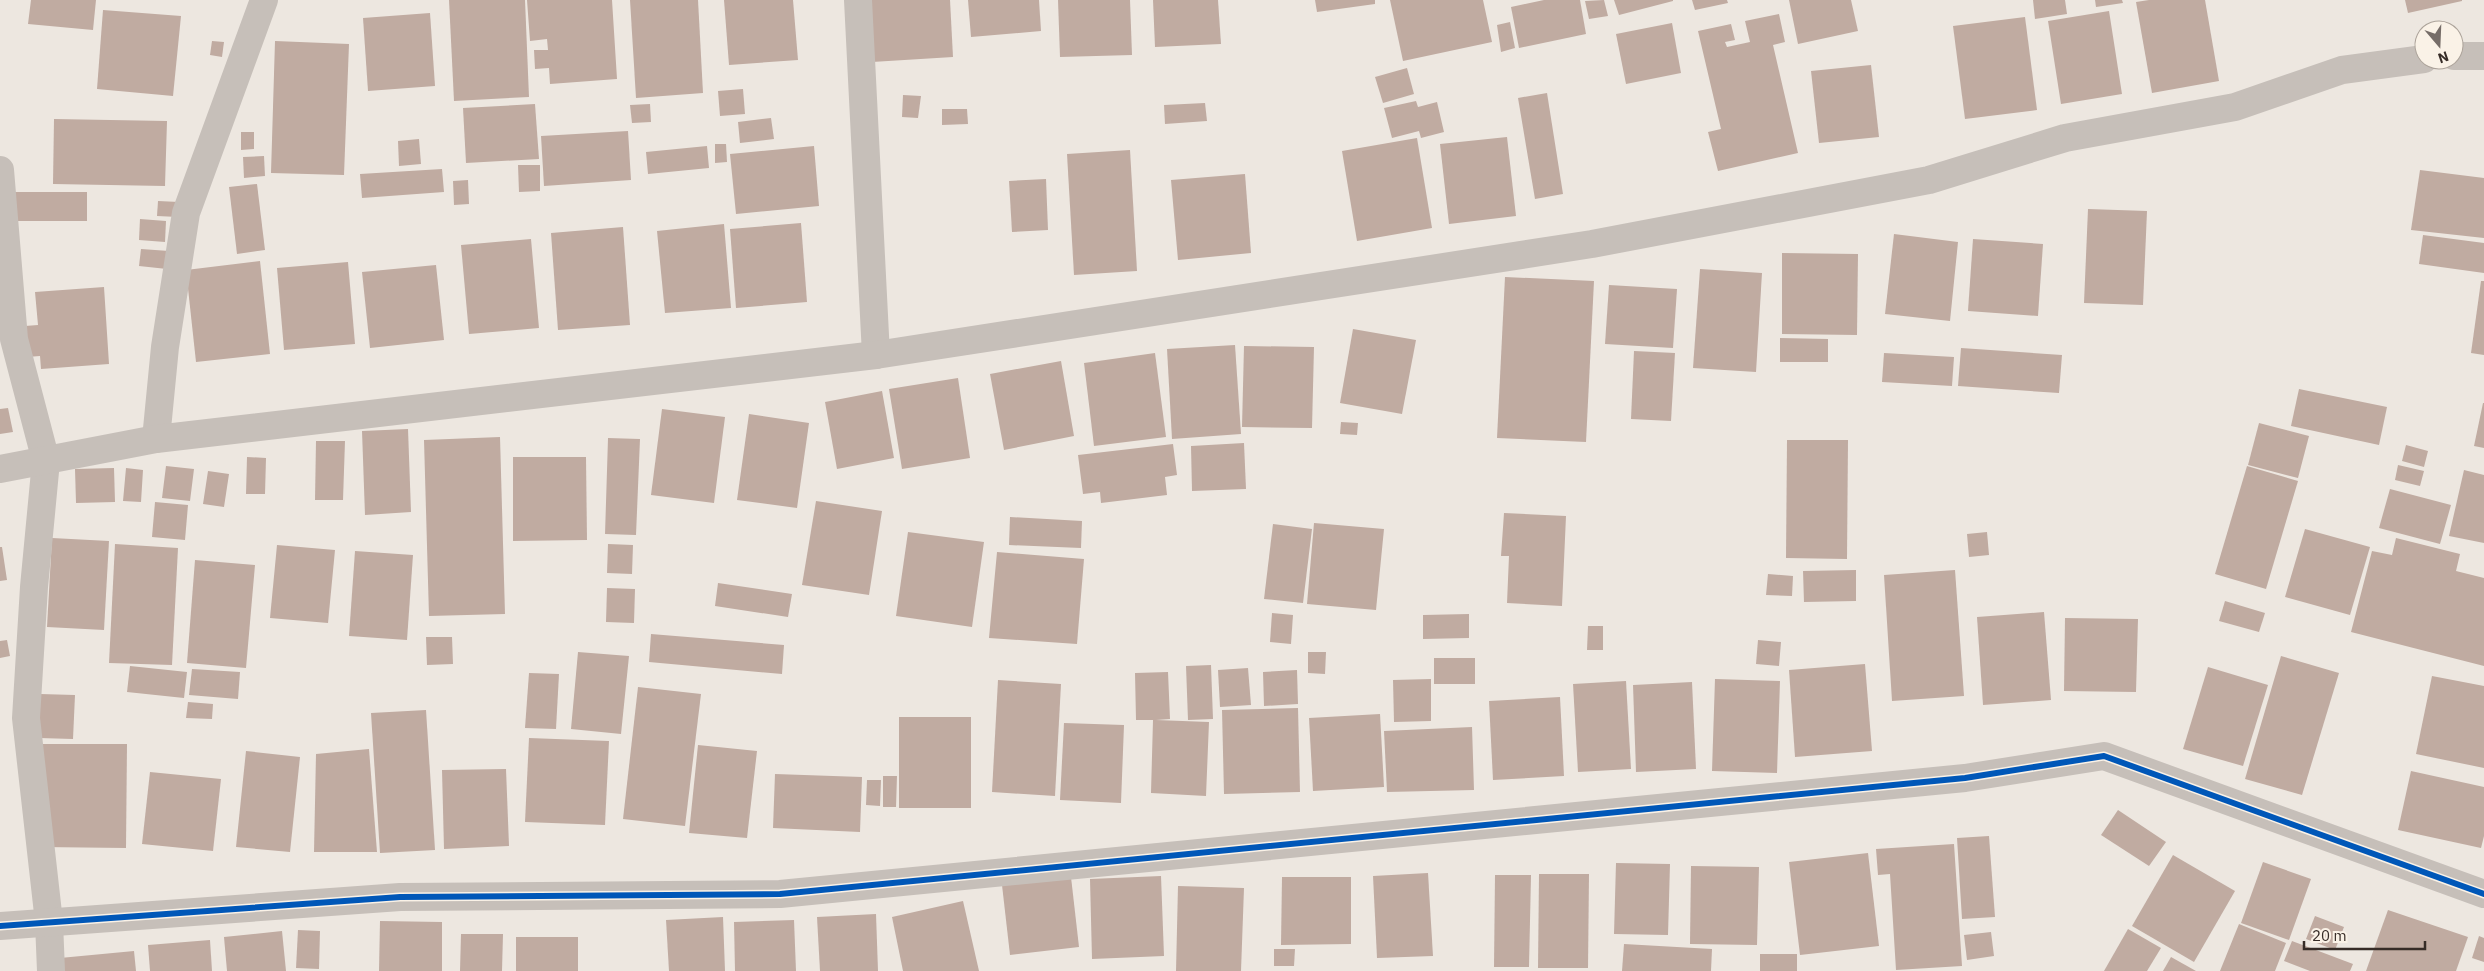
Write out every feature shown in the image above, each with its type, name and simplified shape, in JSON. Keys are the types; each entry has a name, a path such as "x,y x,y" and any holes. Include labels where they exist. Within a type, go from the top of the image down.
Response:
{"street":[{"path":"156,439 165,347 186,213 264,0"},
{"path":"858,0 876,355"},
{"path":"2464,56 2484,56"},
{"path":"0,469 156,439 876,355 1592,244 1929,180 2065,138 2235,107 2342,70 2414,61"},
{"path":"0,170 14,339 46,461 34,587 26,718 49,922 51,971"},
{"path":"0,926 400,897 780,894 1965,778 2104,756 2484,894"}],"building":[{"path":"31,0 96,0 93,30 28,24"},
{"path":"449,0 525,0 529,97 454,101"},
{"path":"527,0 612,0 617,79 550,84 549,68 535,69 534,50 548,50 547,39 530,41"},
{"path":"630,0 698,0 703,93 636,98"},
{"path":"724,0 793,0 798,60 729,65"},
{"path":"868,0 950,0 953,57 872,62"},
{"path":"968,0 1039,0 1041,31 971,37"},
{"path":"1058,0 1130,0 1132,55 1060,57"},
{"path":"1153,0 1218,0 1221,44 1155,47"},
{"path":"1315,0 1375,0 1375,4 1317,12"},
{"path":"1390,0 1483,0 1492,42 1403,61"},
{"path":"1544,0 1580,0 1586,34 1519,48 1511,7"},
{"path":"1604,0 1608,16 1589,19 1585,1"},
{"path":"1614,0 1673,0 1673,1 1619,15"},
{"path":"1692,0 1727,0 1728,3 1695,10"},
{"path":"1789,0 1851,0 1858,31 1798,44"},
{"path":"2033,0 2065,0 2067,14 2035,19"},
{"path":"2095,0 2122,0 2123,3 2096,7"},
{"path":"2149,0 2205,0 2219,81 2152,93 2136,2"},
{"path":"2405,0 2462,0 2462,1 2408,13"},
{"path":"103,10 181,16 173,96 97,89"},
{"path":"2109,11 2122,94 2061,104 2048,21"},
{"path":"430,13 435,86 368,91 363,18"},
{"path":"1779,14 1785,42 1773,45 1798,153 1718,171 1708,132 1721,129 1698,31 1731,24 1735,40 1725,42 1727,47 1750,42 1745,21"},
{"path":"2025,17 2037,110 1965,119 1953,26"},
{"path":"1510,22 1515,48 1501,52 1497,25"},
{"path":"1672,23 1681,73 1626,84 1616,34"},
{"path":"212,41 224,42 222,57 210,55"},
{"path":"275,41 349,44 344,175 271,173"},
{"path":"1871,65 1879,137 1819,143 1811,71"},
{"path":"1407,68 1414,94 1383,103 1375,77"},
{"path":"743,89 745,114 720,116 718,91"},
{"path":"1547,93 1563,194 1535,199 1518,98"},
{"path":"903,95 921,96 918,118 902,117"},
{"path":"1416,101 1418,107 1437,102 1444,132 1421,138 1419,131 1392,138 1384,108"},
{"path":"1205,103 1207,121 1165,124 1164,105"},
{"path":"535,104 539,159 466,163 463,108"},
{"path":"650,104 651,122 632,123 630,105"},
{"path":"942,109 967,109 968,124 942,125"},
{"path":"771,118 774,139 740,143 738,122"},
{"path":"54,119 167,121 165,186 53,184"},
{"path":"628,131 631,180 544,186 541,136"},
{"path":"241,132 254,132 254,149 241,150"},
{"path":"1507,137 1516,216 1449,224 1440,144"},
{"path":"1417,138 1432,228 1357,241 1342,151"},
{"path":"419,139 421,164 399,166 398,141"},
{"path":"715,144 726,144 727,162 715,163"},
{"path":"707,146 709,168 648,174 646,152"},
{"path":"814,146 819,206 736,214 730,154"},
{"path":"1130,150 1137,271 1074,275 1067,154"},
{"path":"264,156 265,176 244,178 243,157"},
{"path":"518,165 540,165 540,191 519,192"},
{"path":"442,169 444,192 362,198 360,174"},
{"path":"2420,170 2484,178 2484,238 2411,230"},
{"path":"1245,174 1251,253 1178,260 1171,180"},
{"path":"1046,179 1048,230 1012,232 1009,181"},
{"path":"468,180 469,204 454,205 453,181"},
{"path":"257,184 265,250 237,254 229,187"},
{"path":"14,192 87,192 87,221 14,221"},
{"path":"158,201 179,202 178,217 157,216"},
{"path":"2088,209 2147,211 2143,305 2084,303"},
{"path":"140,219 166,221 165,242 139,240"},
{"path":"801,223 807,302 736,308 730,229"},
{"path":"724,224 731,308 665,313 657,231"},
{"path":"623,227 630,325 558,330 551,233"},
{"path":"1894,234 1958,242 1950,321 1885,314"},
{"path":"2423,235 2484,243 2484,273 2419,264"},
{"path":"531,239 539,328 469,334 461,245"},
{"path":"1973,239 2043,244 2038,316 1968,311"},
{"path":"141,249 169,251 167,269 139,266"},
{"path":"1782,253 1858,254 1857,335 1782,334"},
{"path":"260,261 270,354 196,362 186,270"},
{"path":"348,262 355,344 284,350 277,268"},
{"path":"436,265 444,340 370,348 362,272"},
{"path":"1700,269 1762,273 1756,372 1693,368"},
{"path":"1505,277 1594,281 1586,442 1497,438"},
{"path":"2481,281 2484,281 2484,355 2471,353"},
{"path":"1609,285 1677,289 1673,348 1605,344"},
{"path":"104,287 109,364 41,369 40,356 27,357 25,326 38,325 35,292"},
{"path":"1353,329 1416,340 1402,414 1340,403"},
{"path":"1780,338 1828,339 1828,362 1780,362"},
{"path":"1235,345 1241,434 1172,439 1167,349"},
{"path":"1244,346 1314,347 1312,428 1242,427"},
{"path":"1961,348 2062,355 2059,393 1958,386"},
{"path":"1634,351 1675,353 1671,421 1631,419"},
{"path":"1155,353 1166,437 1094,446 1084,363"},
{"path":"1884,353 1954,357 1952,386 1882,382"},
{"path":"1061,361 1074,436 1004,450 990,374"},
{"path":"958,378 970,458 902,469 889,389"},
{"path":"2299,389 2387,407 2379,445 2291,426"},
{"path":"882,391 894,458 837,469 825,402"},
{"path":"2484,403 2484,448 2474,446"},
{"path":"8,408 13,432 0,434 0,409"},
{"path":"662,409 725,417 714,503 651,495"},
{"path":"749,414 809,423 797,508 737,500"},
{"path":"1341,422 1358,423 1357,435 1340,434"},
{"path":"2259,423 2309,436 2298,478 2248,465"},
{"path":"408,429 411,512 365,515 362,431"},
{"path":"500,437 505,614 429,616 424,440"},
{"path":"608,438 640,439 636,535 605,534"},
{"path":"1787,440 1848,440 1847,559 1786,558"},
{"path":"316,441 345,441 343,500 315,500"},
{"path":"1244,443 1246,489 1192,491 1191,446"},
{"path":"1173,444 1177,475 1165,477 1167,495 1101,503 1100,492 1083,494 1078,455"},
{"path":"2406,445 2428,451 2424,467 2402,461"},
{"path":"247,457 266,458 265,494 246,494"},
{"path":"513,457 586,457 587,540 513,541"},
{"path":"2398,465 2424,471 2420,486 2395,480"},
{"path":"166,466 194,469 190,501 162,498"},
{"path":"2247,466 2298,481 2266,589 2215,574"},
{"path":"114,468 115,502 76,503 75,469"},
{"path":"126,468 143,470 141,502 123,501"},
{"path":"2464,470 2484,475 2484,543 2449,536"},
{"path":"208,471 229,474 224,507 203,504"},
{"path":"2390,489 2451,505 2440,544 2379,528"},
{"path":"816,501 882,511 869,595 802,585"},
{"path":"155,502 188,505 185,540 152,537"},
{"path":"1504,513 1566,516 1562,606 1507,603 1509,556 1501,556"},
{"path":"1010,517 1082,521 1081,548 1009,545"},
{"path":"1314,523 1384,529 1376,610 1307,604"},
{"path":"1273,524 1312,529 1303,603 1264,599"},
{"path":"2305,529 2370,547 2350,615 2285,597"},
{"path":"908,532 984,542 972,627 896,616"},
{"path":"1987,532 1989,555 1969,557 1967,534"},
{"path":"52,538 109,541 104,630 47,627"},
{"path":"2396,538 2460,554 2456,571 2484,578 2484,666 2351,632 2372,551 2392,555"},
{"path":"115,544 178,548 172,665 109,663"},
{"path":"608,544 633,545 632,574 607,573"},
{"path":"277,545 335,550 328,623 270,618"},
{"path":"0,547 2,547 7,580 0,581"},
{"path":"355,551 413,555 407,640 349,636"},
{"path":"997,552 1084,559 1077,644 989,638"},
{"path":"195,560 255,565 246,668 187,663"},
{"path":"1856,570 1856,601 1804,602 1803,571"},
{"path":"1955,570 1964,696 1892,701 1884,575"},
{"path":"1768,574 1793,576 1792,596 1766,595"},
{"path":"718,583 792,594 788,617 715,606"},
{"path":"607,588 635,589 634,623 606,622"},
{"path":"2225,601 2265,613 2259,632 2219,621"},
{"path":"2044,612 2051,700 1983,705 1977,617"},
{"path":"1272,613 1293,615 1291,644 1270,642"},
{"path":"1469,614 1469,638 1423,639 1423,615"},
{"path":"2065,618 2138,619 2136,692 2064,691"},
{"path":"1588,626 1603,626 1603,650 1587,650"},
{"path":"651,634 784,645 782,674 649,662"},
{"path":"426,637 452,637 453,664 427,665"},
{"path":"7,640 10,656 0,658 0,641"},
{"path":"1758,640 1781,642 1779,666 1756,664"},
{"path":"578,652 629,656 621,734 571,729"},
{"path":"1308,652 1326,652 1325,674 1308,673"},
{"path":"2281,656 2339,673 2302,795 2245,779"},
{"path":"1434,658 1475,658 1475,684 1434,684"},
{"path":"1865,664 1872,751 1795,757 1789,670"},
{"path":"1211,665 1213,719 1188,720 1186,666"},
{"path":"130,666 187,672 184,698 127,692"},
{"path":"2208,667 2268,685 2243,766 2183,749"},
{"path":"1248,668 1251,705 1220,707 1218,670"},
{"path":"192,669 240,672 238,699 189,695"},
{"path":"1297,670 1298,704 1264,706 1263,672"},
{"path":"1168,672 1170,719 1156,720 1209,722 1206,796 1151,793 1153,720 1136,720 1135,673"},
{"path":"529,673 559,674 556,729 525,728"},
{"path":"2432,676 2484,686 2484,768 2416,754"},
{"path":"1431,679 1431,721 1394,722 1393,680"},
{"path":"1715,679 1780,681 1777,773 1712,771"},
{"path":"998,680 1061,684 1055,796 992,792"},
{"path":"1626,681 1631,769 1578,772 1573,684"},
{"path":"1692,682 1696,769 1636,772 1633,685"},
{"path":"638,687 701,694 685,826 623,819"},
{"path":"40,694 75,695 73,739 39,738"},
{"path":"1560,697 1564,776 1493,780 1489,701"},
{"path":"188,702 213,704 212,719 186,718"},
{"path":"1298,708 1300,792 1224,794 1222,710"},
{"path":"426,710 435,850 380,853 371,713"},
{"path":"1380,714 1384,787 1313,791 1309,718"},
{"path":"899,717 971,717 971,808 899,808"},
{"path":"1064,723 1124,725 1121,803 1060,800"},
{"path":"1472,727 1474,790 1387,792 1384,731"},
{"path":"529,738 609,741 605,825 525,822"},
{"path":"42,744 127,744 126,848 41,847"},
{"path":"698,745 757,751 747,838 689,833"},
{"path":"369,749 377,852 314,852 316,754"},
{"path":"246,751 300,757 290,852 236,847"},
{"path":"506,769 509,846 444,849 442,770"},
{"path":"2411,771 2484,787 2484,836 2481,848 2398,830"},
{"path":"150,772 221,779 213,851 142,844"},
{"path":"775,774 862,777 860,832 773,828"},
{"path":"883,776 897,776 896,807 883,807"},
{"path":"867,780 881,780 880,806 866,805"},
{"path":"2118,810 2166,842 2149,866 2101,835"},
{"path":"1989,836 1995,917 1962,919 1957,838"},
{"path":"1954,844 1962,966 1896,970 1890,874 1878,875 1876,849"},
{"path":"1868,853 1879,946 1800,955 1789,862"},
{"path":"2173,855 2235,891 2194,962 2132,926"},
{"path":"2263,862 2311,879 2289,940 2241,923"},
{"path":"1616,863 1670,864 1668,935 1614,934"},
{"path":"1691,866 1759,867 1757,945 1690,944"},
{"path":"1428,873 1433,956 1377,958 1373,876"},
{"path":"1539,874 1589,874 1588,968 1538,968"},
{"path":"1495,875 1531,875 1529,967 1494,967"},
{"path":"1161,876 1164,956 1092,959 1090,879"},
{"path":"1071,877 1079,947 1010,955 1002,885"},
{"path":"1282,877 1351,877 1351,944 1281,945"},
{"path":"1178,886 1244,888 1241,971 1176,971"},
{"path":"963,901 979,971 903,971 892,917"},
{"path":"2388,910 2468,937 2456,971 2366,971"},
{"path":"876,914 878,971 820,971 817,917"},
{"path":"2315,916 2344,927 2335,950 2306,939"},
{"path":"723,917 725,971 669,971 666,920"},
{"path":"794,920 796,971 735,971 734,922"},
{"path":"380,921 442,922 442,971 379,971"},
{"path":"2239,924 2286,943 2275,971 2220,971"},
{"path":"2128,929 2161,948 2147,971 2104,971"},
{"path":"298,930 320,931 319,969 296,968"},
{"path":"282,931 286,971 227,971 224,937"},
{"path":"1991,932 1994,956 1967,960 1964,935"},
{"path":"461,934 503,934 502,971 460,971"},
{"path":"2479,936 2484,938 2484,962 2472,958"},
{"path":"516,937 578,937 578,971 516,971"},
{"path":"210,940 212,971 150,971 148,945"},
{"path":"2292,941 2353,964 2350,971 2310,971 2284,961"},
{"path":"1624,944 1712,949 1711,971 1622,971"},
{"path":"1274,949 1295,949 1294,966 1274,966"},
{"path":"134,951 136,971 61,971 60,958"},
{"path":"1760,954 1797,954 1797,971 1760,971"},
{"path":"2171,957 2196,971 2163,971"}],"cycle path":[{"path":"0,926 400,897 780,894 1965,778 2104,756 2484,894"}]}
